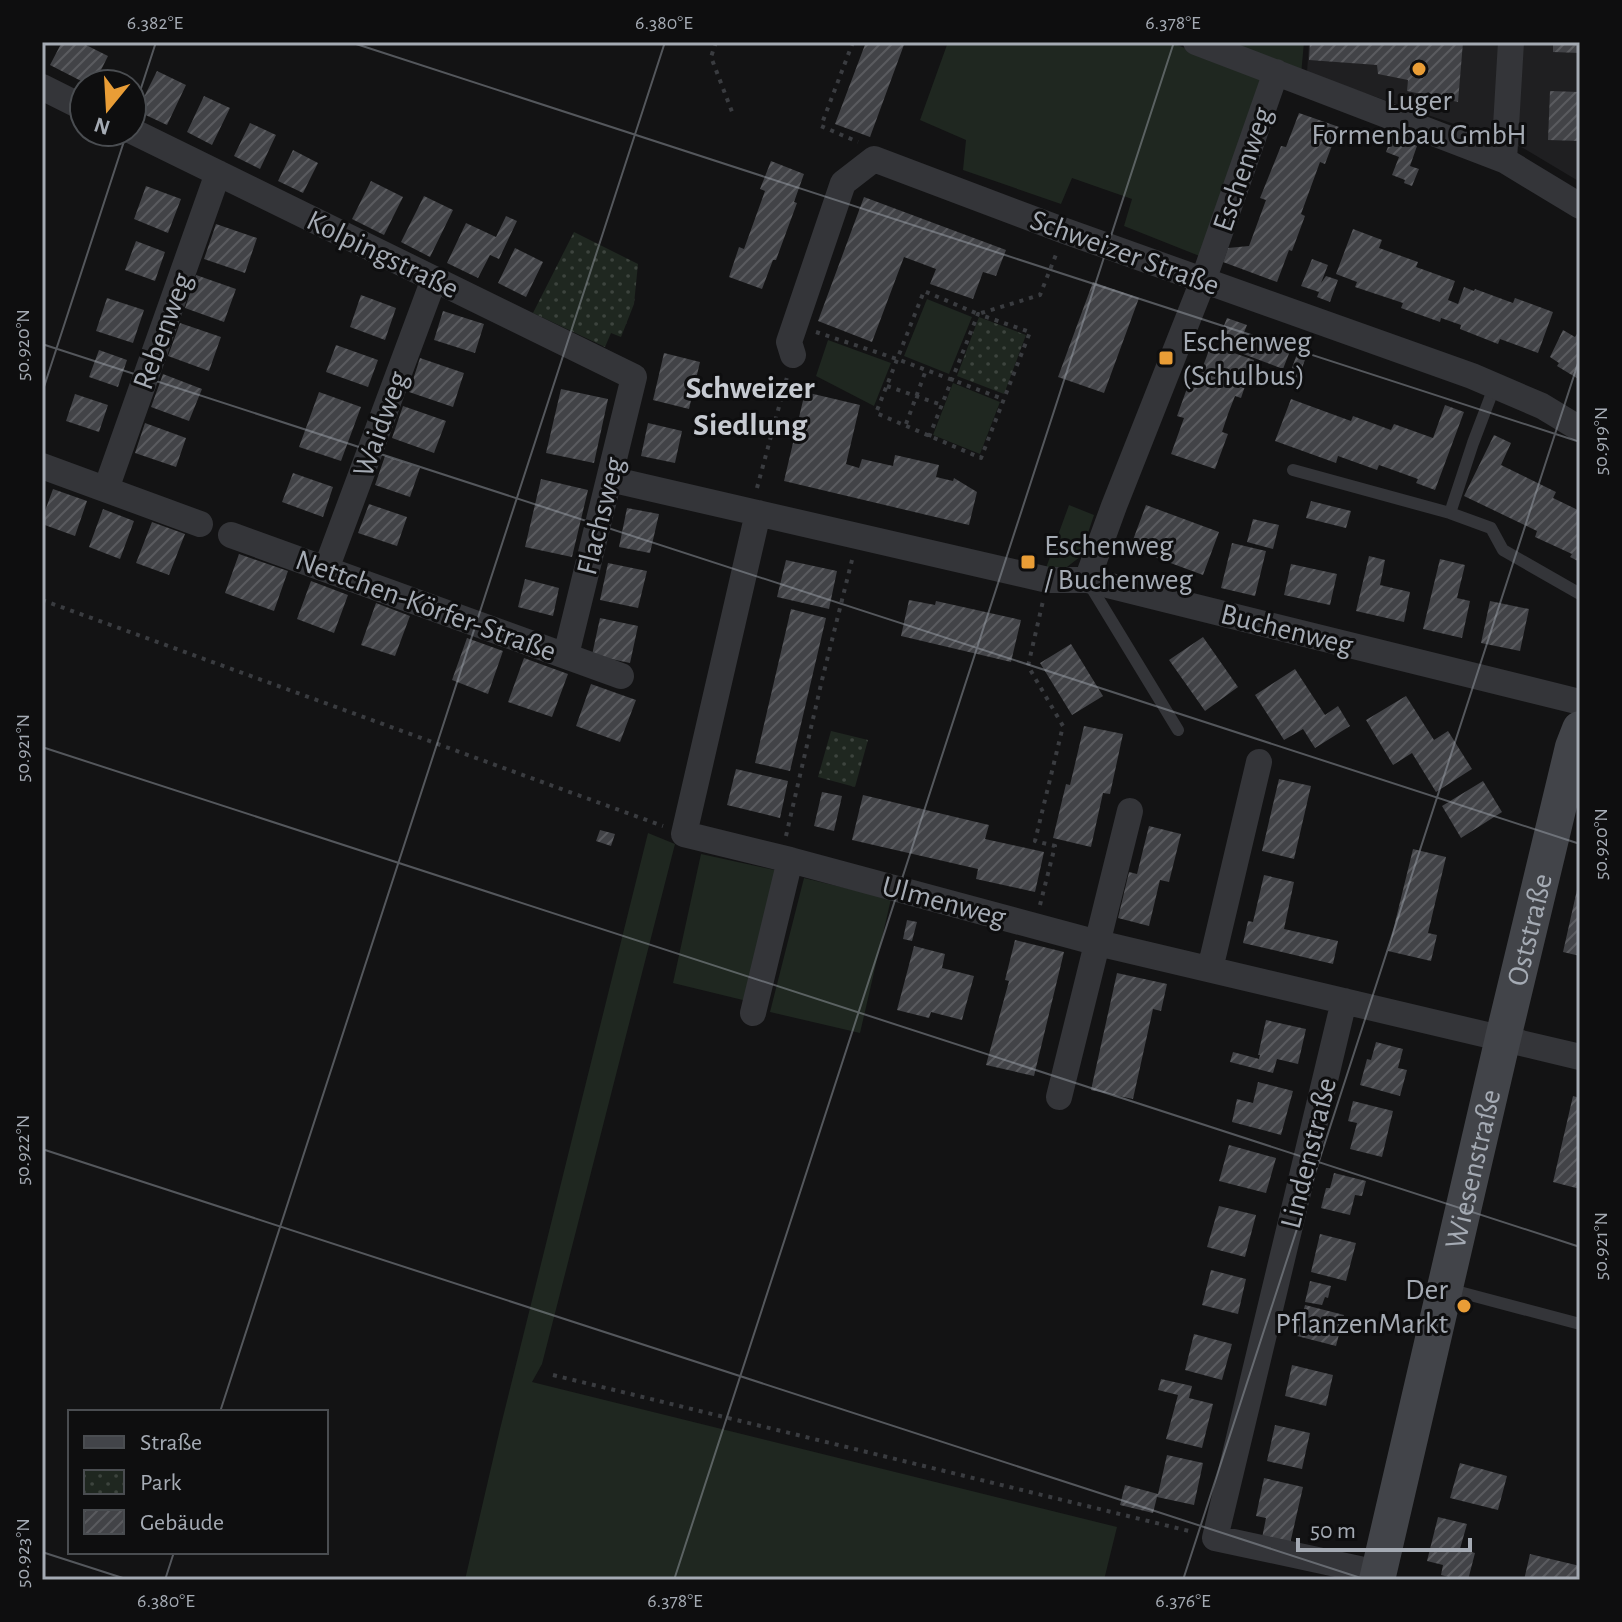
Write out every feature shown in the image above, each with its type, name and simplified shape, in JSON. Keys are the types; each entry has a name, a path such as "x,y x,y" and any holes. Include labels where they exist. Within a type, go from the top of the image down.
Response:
{"main road":[{"name":"Oststraße","path":"1503,1038 1573,747 1580,729"},
{"name":"Wiesenstraße","path":"1377,1577 1503,1038"}],"street":[{"path":"1196,42 1504,160 1580,206"},
{"path":"1504,160 1511,42"},
{"name":"Eschenweg","path":"1087,580 1203,281 1276,72"},
{"path":"42,87 68,100"},
{"name":"Kolpingstraße","path":"148,139 634,377"},
{"name":"Schweizer Straße","path":"874,159 1203,281 1457,370 1542,406 1580,429"},
{"path":"793,355 789,342 843,183 874,159"},
{"name":"Rebenweg","path":"106,489 218,173"},
{"name":"Waidweg","path":"326,569 434,279"},
{"name":"Flachsweg","path":"566,655 634,377"},
{"path":"42,466 200,524"},
{"name":"Buchenweg","path":"610,479 1048,580 1087,580 1580,702"},
{"path":"684,834 754,512"},
{"name":"Nettchen-Körfer-Straße","path":"231,535 621,676"},
{"path":"1210,969 1259,762"},
{"path":"1059,1097 1130,811"},
{"name":"Ulmenweg","path":"684,834 786,858 1098,943 1580,1057"},
{"path":"753,1013 786,858"},
{"name":"Lindenstraße","path":"1215,1538 1344,1001"},
{"path":"1215,1538 1377,1577"}],"lane":[{"path":"1450,513 1495,385"},
{"path":"1293,470 1450,513 1491,528 1503,550 1580,594"},
{"path":"1087,580 1178,730"},
{"path":"1445,1288 1580,1324"}],"path":[{"path":"716,42 711,57 734,117"},
{"path":"853,42 821,126 855,140 874,159"},
{"path":"978,314 1040,295 1065,231"},
{"path":"924,291 978,314 1030,332 981,458 876,413 924,291"},
{"path":"929,437 978,314"},
{"path":"795,325 897,359 1004,400"},
{"path":"754,512 793,355"},
{"path":"905,425 926,370"},
{"path":"887,386 942,405"},
{"path":"786,858 818,694 858,536"},
{"path":"1035,926 1055,846 1035,841 1063,726 1028,666 1048,580"},
{"path":"42,600 684,834"},
{"path":"553,1375 1215,1538"}],"shaded area":[{"path":"1309,42 1580,42 1580,182 1523,148 1307,73"}],"green space":[{"path":"948,42 1169,42 1267,79 1202,257 1124,226 1132,199 1072,178 1061,204 963,170 966,140 920,120"},
{"path":"1211,42 1304,42 1301,75"},
{"path":"574,232 638,264 634,304 621,337 611,333 605,347 533,313"},
{"path":"927,299 972,317 949,374 904,356"},
{"path":"979,317 1026,335 1004,394 957,376"},
{"path":"828,340 891,363 874,406 816,376"},
{"path":"953,383 1000,402 980,454 933,435"},
{"path":"1069,505 1094,515 1080,557 1063,570 1046,568"},
{"path":"831,731 868,740 855,787 818,777"},
{"path":"648,833 675,844 542,1364 532,1382 1117,1527 1104,1580 465,1580"},
{"path":"701,854 779,871 747,1001 673,983"},
{"path":"804,878 891,899 860,1033 770,1012"}],"building":[{"path":"62,42 80,42 108,56 102,68 68,68 68,74 50,65"},
{"path":"866,42 905,42 870,137 835,124"},
{"name":"Luger Formenbau GmbH","path":"1310,42 1463,42 1458,102 1407,91 1408,80 1378,74 1377,65 1309,60"},
{"path":"1553,42 1580,42 1580,53 1553,52"},
{"path":"157,71 186,85 167,125 148,116 148,89"},
{"path":"1550,91 1580,92 1580,141 1548,140"},
{"path":"204,96 230,108 212,145 187,132"},
{"path":"1299,113 1339,127 1325,164 1320,162 1301,214 1305,216 1277,282 1223,262 1228,248 1249,246 1266,200 1260,198 1281,146 1286,147"},
{"path":"250,123 276,135 260,169 234,156"},
{"path":"1392,136 1417,146 1410,166 1419,169 1412,186 1392,175 1399,157 1386,152"},
{"path":"293,150 318,163 303,193 278,181"},
{"path":"771,161 804,174 794,202 797,203 762,289 729,277 739,247 744,249 765,191 760,189"},
{"path":"371,181 403,197 384,235 352,219"},
{"path":"146,186 181,199 168,233 134,219"},
{"path":"424,196 453,210 430,257 401,242"},
{"path":"864,197 1006,250 996,276 983,272 973,299 930,284 936,269 904,257 872,342 818,321"},
{"path":"506,216 517,221 499,259 490,255 478,278 447,263 466,223 496,237"},
{"path":"216,224 257,238 245,273 204,259"},
{"path":"1353,229 1382,240 1379,248 1418,262 1416,267 1455,281 1448,300 1458,304 1464,287 1513,303 1515,298 1553,312 1538,353 1500,339 1498,344 1460,329 1461,325 1441,318 1440,322 1401,308 1403,303 1355,287 1357,282 1336,274"},
{"path":"136,241 165,252 155,281 125,270"},
{"path":"515,248 543,262 526,297 498,283"},
{"path":"1312,259 1328,265 1321,283 1326,276 1338,280 1330,302 1317,297 1319,292 1301,286"},
{"path":"196,275 236,289 224,322 185,308"},
{"path":"1093,282 1139,298 1104,393 1058,377"},
{"path":"361,295 396,308 385,340 350,327"},
{"path":"107,298 144,310 133,343 96,331"},
{"path":"443,311 484,324 475,353 434,340"},
{"path":"1227,318 1247,325 1243,335 1290,351 1283,369 1238,352 1240,346 1219,338"},
{"path":"180,323 221,337 209,371 168,356"},
{"path":"1580,329 1580,380 1557,366 1559,363 1550,357 1563,330 1575,337"},
{"path":"336,345 378,360 368,387 326,372"},
{"path":"1211,345 1254,360 1241,398 1235,396 1228,414 1222,432 1228,434 1215,469 1171,454 1184,418 1177,416 1190,380 1197,382"},
{"path":"99,350 127,360 118,387 89,377"},
{"path":"664,353 700,362 689,409 653,400"},
{"path":"1297,354 1306,357 1298,379 1289,376"},
{"path":"420,358 464,373 453,407 409,392"},
{"path":"163,374 202,389 189,421 151,407"},
{"path":"561,389 608,399 594,463 546,453"},
{"path":"319,392 361,407 341,461 299,447"},
{"path":"805,392 860,405 846,464 859,468 862,459 893,466 895,455 939,465 936,477 953,481 954,478 977,492 969,525 784,481"},
{"path":"75,394 108,405 99,432 66,421"},
{"path":"1291,399 1351,421 1353,416 1391,430 1394,424 1433,438 1445,405 1464,412 1435,490 1416,483 1418,479 1379,465 1377,470 1338,456 1336,463 1275,441"},
{"path":"403,406 446,421 434,453 392,438"},
{"path":"145,423 186,438 176,467 135,453"},
{"path":"648,423 682,431 675,463 641,456"},
{"path":"1494,435 1511,443 1501,465 1556,492 1553,498 1580,511 1580,562 1570,557 1572,554 1535,537 1537,531 1464,496"},
{"path":"385,456 420,468 410,497 375,485"},
{"path":"293,473 333,487 323,517 282,502"},
{"path":"541,479 588,490 572,557 525,547"},
{"path":"53,489 87,501 75,536 42,524"},
{"path":"1311,501 1351,511 1346,528 1306,518"},
{"path":"369,504 407,517 397,546 358,533"},
{"path":"1146,505 1219,532 1203,575 1130,548"},
{"path":"627,508 659,514 650,553 619,547"},
{"path":"103,509 134,521 120,559 89,547"},
{"path":"1253,519 1279,525 1273,549 1247,542"},
{"path":"152,522 185,534 169,575 136,563"},
{"path":"1232,543 1266,551 1255,596 1221,588"},
{"path":"239,554 288,571 274,611 225,593"},
{"path":"1369,556 1385,560 1380,585 1410,592 1404,622 1356,611"},
{"path":"1440,559 1465,565 1457,598 1470,601 1462,638 1423,629"},
{"path":"786,560 837,571 829,609 777,597"},
{"path":"608,563 647,571 638,608 600,600"},
{"path":"1291,564 1337,574 1330,605 1284,595"},
{"path":"525,579 559,588 553,616 518,607"},
{"path":"311,581 348,595 334,633 297,619"},
{"path":"909,600 935,605 936,601 1021,620 1011,662 901,636"},
{"path":"1490,601 1529,609 1520,651 1481,643"},
{"path":"376,603 410,616 395,656 361,645"},
{"path":"791,609 826,618 790,771 755,763"},
{"path":"600,618 638,626 630,663 592,655"},
{"path":"1203,637 1238,687 1205,711 1169,660"},
{"path":"467,638 503,651 488,694 452,680"},
{"path":"1071,644 1103,696 1072,715 1040,663"},
{"path":"524,658 568,674 552,717 508,702"},
{"path":"1295,669 1325,715 1338,706 1350,726 1315,748 1303,729 1284,740 1255,695"},
{"path":"591,684 636,700 620,742 576,726"},
{"path":"1406,696 1434,740 1448,731 1472,769 1436,792 1412,753 1393,765 1366,720"},
{"path":"1084,726 1123,734 1110,794 1103,793 1091,847 1053,838"},
{"path":"736,769 788,781 780,818 727,805"},
{"path":"1279,779 1311,786 1294,859 1262,851"},
{"path":"1483,781 1502,812 1461,838 1442,806"},
{"path":"822,792 842,796 834,831 814,826"},
{"path":"863,795 989,825 985,839 1044,852 1035,892 976,879 978,869 852,840"},
{"path":"1149,826 1181,834 1169,882 1160,880 1149,926 1118,918 1129,872 1137,874"},
{"path":"600,830 615,834 611,846 596,841"},
{"path":"1413,849 1446,857 1428,933 1437,935 1431,961 1388,951"},
{"path":"1264,875 1294,882 1284,929 1338,941 1333,964 1243,943 1248,921 1253,922"},
{"path":"1580,881 1580,956 1563,952"},
{"path":"907,920 917,922 912,941 903,939"},
{"path":"1015,940 1064,952 1034,1076 986,1065 1009,981 1005,980"},
{"path":"914,946 945,954 942,968 974,976 962,1020 931,1012 929,1018 897,1010"},
{"path":"1117,973 1167,984 1161,1011 1153,1009 1133,1099 1091,1090"},
{"path":"1266,1020 1306,1029 1298,1064 1277,1059 1273,1073 1230,1062 1233,1052 1259,1059"},
{"path":"1376,1042 1403,1049 1398,1068 1407,1070 1400,1096 1360,1085 1367,1059 1371,1060"},
{"path":"1258,1082 1293,1091 1281,1135 1232,1122 1237,1099 1253,1103"},
{"path":"1573,1096 1580,1098 1580,1189 1553,1182"},
{"path":"1353,1101 1393,1111 1382,1157 1350,1149 1357,1123 1348,1121"},
{"path":"1229,1145 1276,1158 1266,1193 1219,1181"},
{"path":"1334,1173 1366,1181 1362,1196 1355,1195 1350,1215 1321,1208"},
{"path":"1219,1206 1256,1215 1245,1257 1207,1247"},
{"path":"1320,1234 1356,1243 1346,1281 1311,1272"},
{"path":"1211,1270 1246,1279 1238,1314 1202,1305"},
{"path":"1310,1281 1331,1286 1328,1298 1325,1297 1322,1305 1305,1302"},
{"path":"1305,1305 1344,1315 1336,1346 1297,1336"},
{"path":"1194,1334 1232,1344 1222,1380 1185,1370"},
{"path":"1292,1365 1333,1375 1326,1406 1285,1396"},
{"path":"1161,1379 1192,1386 1189,1398 1213,1404 1202,1448 1166,1439 1178,1395 1158,1390"},
{"path":"1275,1425 1310,1433 1302,1469 1267,1461"},
{"path":"1167,1455 1203,1463 1194,1505 1157,1497 1153,1513 1120,1505 1125,1485 1158,1494"},
{"path":"1460,1463 1507,1476 1498,1510 1450,1498"},
{"path":"1264,1478 1303,1487 1290,1544 1262,1538 1266,1518 1256,1516"},
{"path":"1438,1517 1467,1524 1460,1549 1475,1553 1468,1580 1441,1575 1443,1565 1427,1561"},
{"path":"1530,1554 1580,1566 1580,1580 1524,1580"}],"place":[{"name":"Luger Formenbau GmbH","path":"1419,69"},
{"name":"Eschenweg (Schulbus)","path":"1166,358"},
{"name":"Eschenweg / Buchenweg","path":"1028,562"},
{"name":"Der PflanzenMarkt","path":"1464,1306"}],"district":[{"name":"Schweizer Siedlung","path":"750,406"}]}
